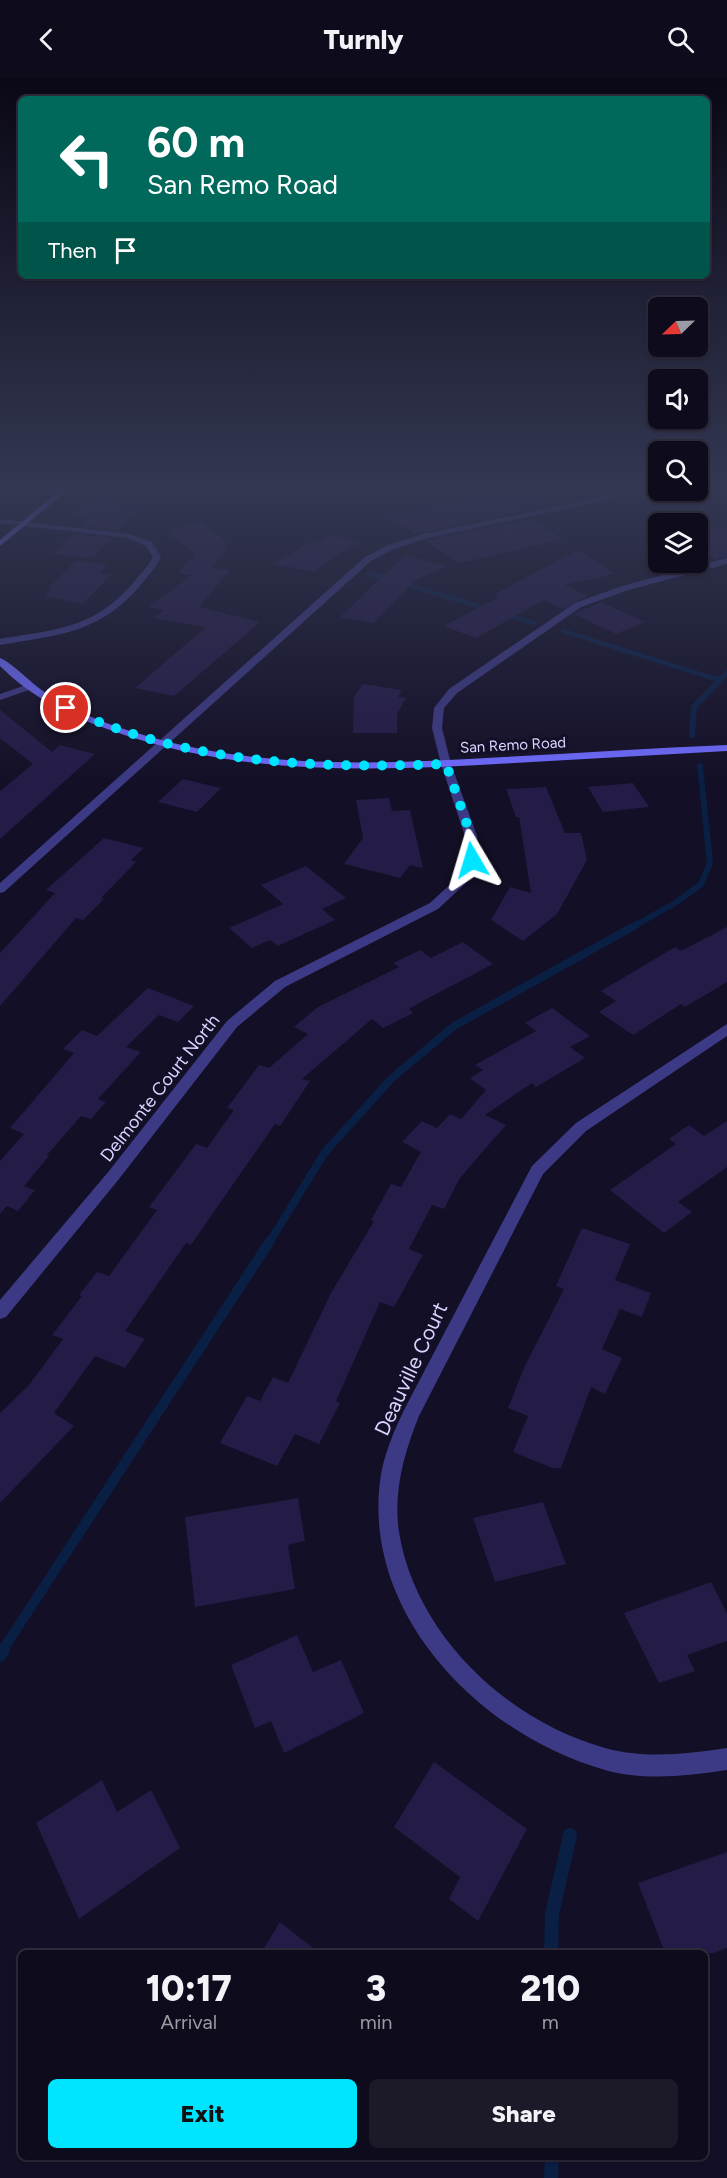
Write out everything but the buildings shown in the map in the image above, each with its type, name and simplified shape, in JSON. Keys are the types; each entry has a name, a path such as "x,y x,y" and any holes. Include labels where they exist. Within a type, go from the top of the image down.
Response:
{"street":[{"path":"0,642 63,629 100,616 115,607 132,588"},
{"path":"0,890 335,588"},
{"name":"Delmonte Court North","path":"0,1312 114,1175 232,1024 280,984 310,967 378,937 434,906 462,880 472,860 471,836 446,764 437,728 439,708 453,691 566,611 589,600 631,588"},
{"name":"San Remo Road","path":"0,661 29,687 83,716 162,743 232,757 301,765 370,767 727,748"},
{"path":"0,697 29,687"},
{"name":"Deauville Court","path":"727,1029 581,1127 549,1155 537,1170 411,1414 398,1445 389,1484 388,1518 395,1562 408,1598 432,1639 455,1668 492,1700 529,1725 562,1743 604,1758 647,1766 692,1765 727,1759"}],"waterway":[{"path":"418,588 488,609"},
{"path":"504,614 535,623"},
{"path":"563,631 719,680 716,679"},
{"path":"720,681 727,673"},
{"path":"692,735 694,707 721,679"},
{"path":"634,926 677,902 701,884 710,863 700,766"},
{"path":"269,1243 325,1152 392,1078 454,1026 636,925"},
{"path":"2,1651 270,1241"},
{"path":"0,1655 3,1650"},
{"path":"551,1950 552,1914 570,1835"},
{"path":"551,2178 552,2160"}],"route":[{"path":"66,708 135,736 188,749 252,760 287,764 370,767 446,764 471,836 472,860"}]}
